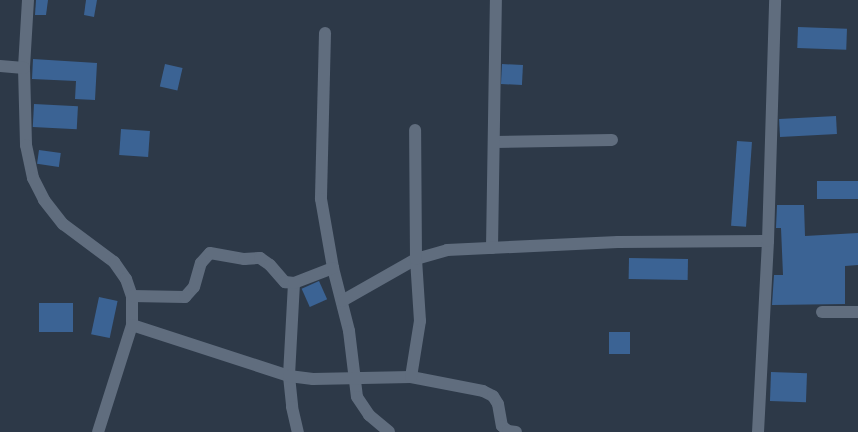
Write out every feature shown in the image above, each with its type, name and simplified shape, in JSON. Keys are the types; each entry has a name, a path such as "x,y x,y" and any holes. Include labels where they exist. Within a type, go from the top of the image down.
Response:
{"street":[{"path":"28,0 24,68 26,145 33,178 44,200 63,224 114,262 126,279 132,296 132,325 98,432"},
{"path":"492,248 496,0"},
{"path":"758,432 768,241 775,0"},
{"path":"325,33 320,187 333,268 342,300 352,352 353,378 357,397 369,415 388,432"},
{"path":"0,66 24,68"},
{"path":"411,377 420,321 416,259 415,130"},
{"path":"494,142 612,140"},
{"path":"342,300 416,259 447,250 640,241 768,241"},
{"path":"132,296 185,297 194,288 205,257 215,252 244,259 260,258 270,265 285,282 294,283 333,268"},
{"path":"294,283 289,376 292,407 298,432"},
{"path":"822,312 858,312"},
{"path":"132,325 289,376 313,379 411,377 484,391 493,396 498,404 502,426 507,432 516,432"}],"building":[{"path":"36,0 48,0 46,15 35,15"},
{"path":"86,0 97,0 94,17 84,15"},
{"path":"798,27 847,29 846,50 797,48"},
{"path":"33,59 97,63 95,100 75,99 76,81 32,79"},
{"path":"165,64 183,68 177,90 160,86"},
{"path":"502,64 523,65 522,85 501,84"},
{"path":"34,104 78,106 77,129 33,127"},
{"path":"836,116 837,134 780,137 779,119"},
{"path":"121,129 150,131 148,157 119,155"},
{"path":"737,141 752,142 746,227 731,226"},
{"path":"39,150 61,153 59,167 37,164"},
{"path":"817,181 858,181 858,199 817,199"},
{"path":"777,205 804,205 805,236 858,233 858,265 845,266 845,304 772,305 774,275 783,275 781,228 776,228"},
{"path":"629,258 688,259 688,280 629,279"},
{"path":"319,281 327,299 310,307 302,289"},
{"path":"99,297 118,301 110,338 91,334"},
{"path":"39,303 73,303 73,332 39,332"},
{"path":"609,332 630,332 630,354 609,354"},
{"path":"771,372 807,373 806,402 770,401"}]}
